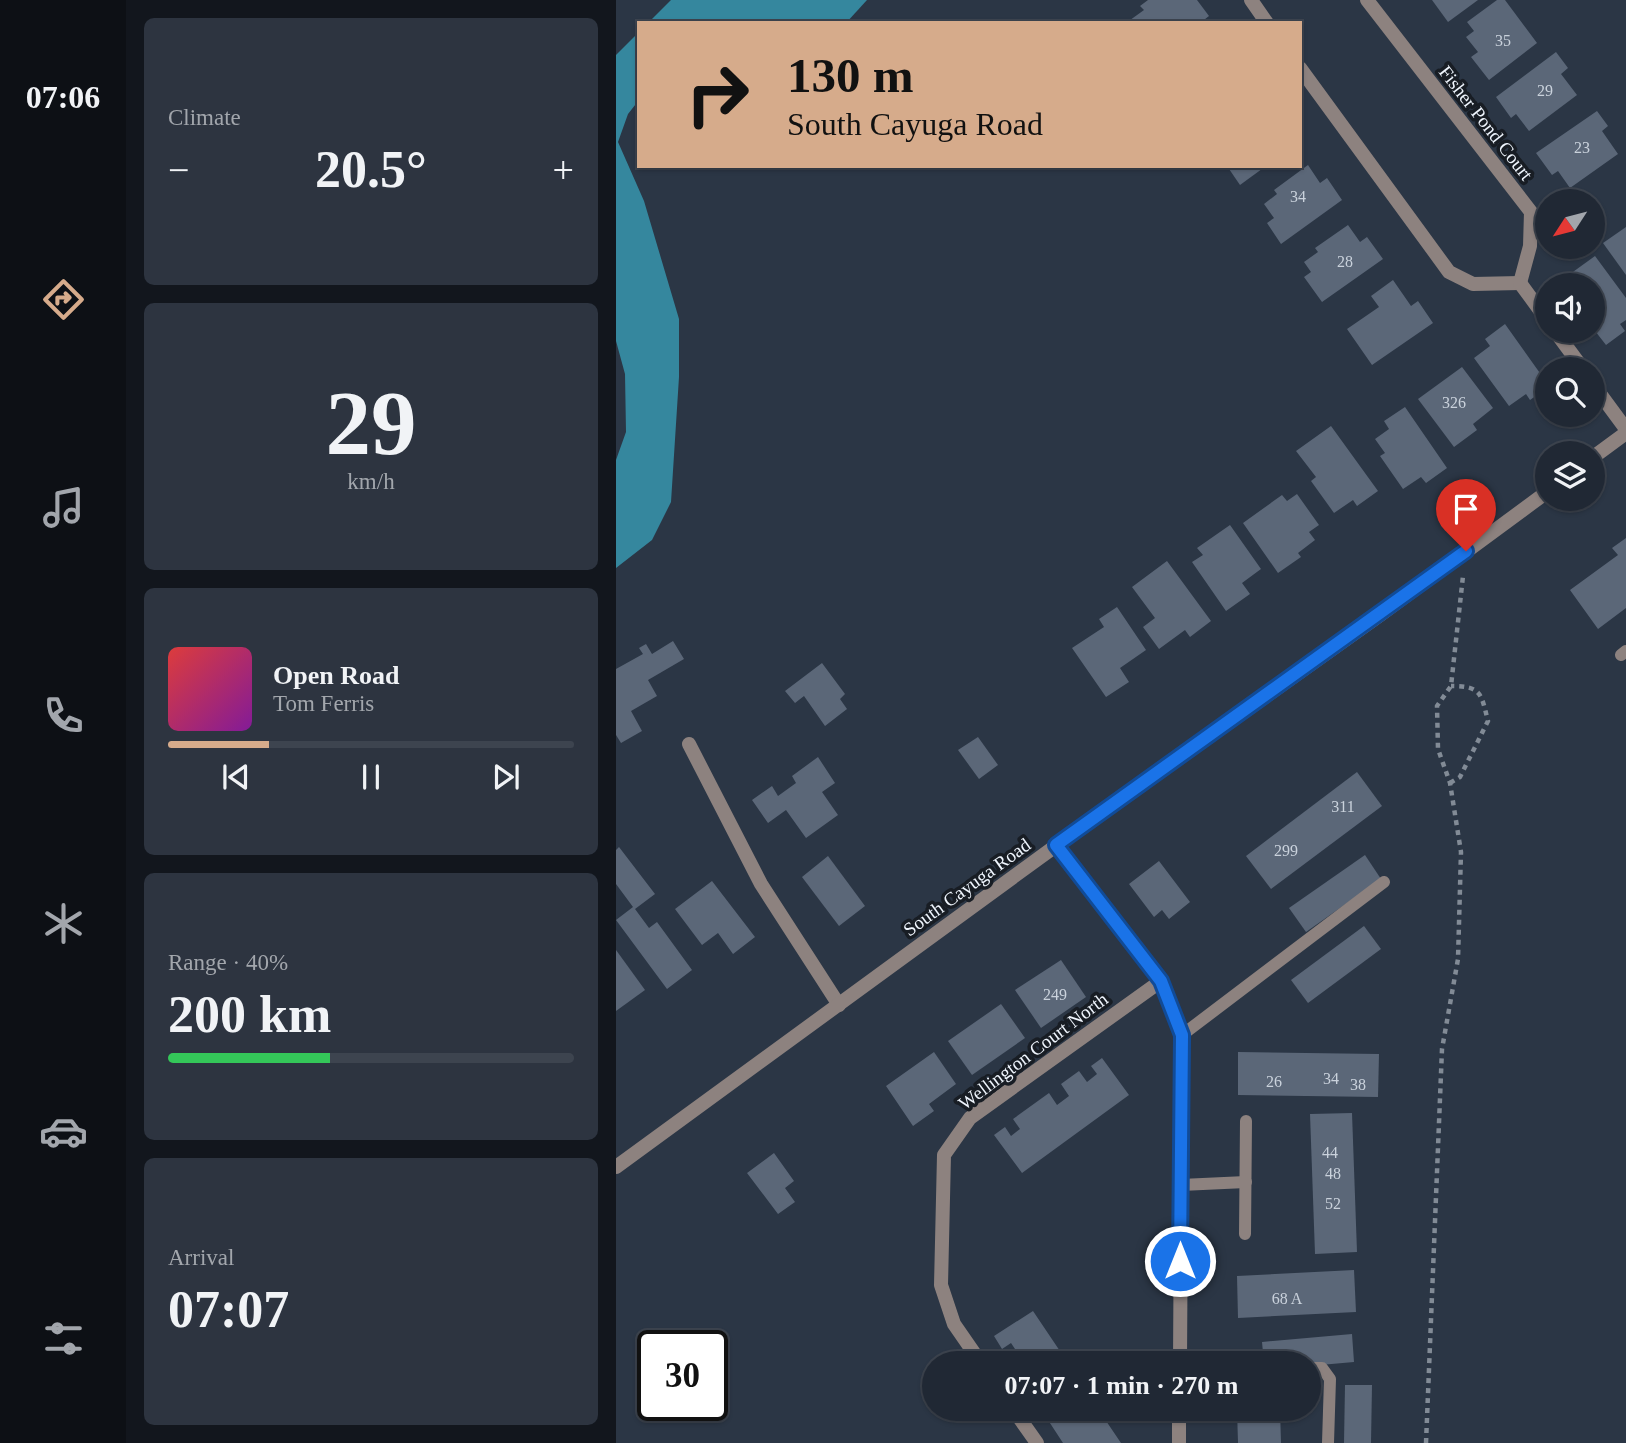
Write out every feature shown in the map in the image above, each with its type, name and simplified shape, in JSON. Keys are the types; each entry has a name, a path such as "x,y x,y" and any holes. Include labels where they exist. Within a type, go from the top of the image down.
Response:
{"street":[{"path":"1251,0 1267,21"},
{"name":"Fisher Pond Court","path":"1367,0 1531,212 1530,246 1520,283"},
{"path":"1302,71 1450,272 1473,284 1520,283 1535,304"},
{"path":"1605,401 1626,431 1605,448"},
{"name":"South Cayuga Road","path":"616,1167 1056,845 1535,501"},
{"path":"689,744 761,884 839,1005"},
{"path":"1056,845 1161,981 1182,1035 1180,1351"},
{"name":"Wellington Court North","path":"973,1351 954,1324 941,1285 944,1155 970,1118 1161,981"},
{"path":"1021,1421 1037,1443"},
{"path":"1179,1421 1179,1443"}],"lane":[{"path":"1182,1035 1384,882"},
{"path":"1245,1234 1246,1121"},
{"path":"1181,1185 1246,1182"},
{"path":"1321,1368 1330,1379 1328,1443"}],"path":[{"path":"1426,1443 1442,1049 1458,959 1461,852 1450,783 1438,749 1437,706 1451,686 1466,551"},
{"path":"1450,783 1460,777 1489,721 1481,696 1470,686 1451,686"}],"water":[{"path":"671,0 867,0 848,21 650,21"},
{"path":"637,34 637,103 628,114 618,142 644,201 679,319 679,377 671,502 652,540 616,568 616,460 626,432 625,374 616,341 616,55"}],"building":[{"path":"1148,0 1197,0 1209,16 1203,21 1129,21 1144,10 1140,6"},
{"path":"1432,0 1478,0 1448,22"},
{"path":"1497,0 1505,0 1537,43 1489,80 1471,57 1478,52 1466,37 1474,31 1467,22"},
{"path":"1556,52 1568,68 1561,74 1577,95 1529,131 1516,114 1511,118 1496,97"},
{"path":"1597,111 1608,126 1602,131 1618,154 1570,188 1558,171 1552,175 1536,153"},
{"path":"1308,165 1320,183 1327,178 1342,200 1281,244 1267,223 1274,218 1264,204 1277,194 1274,190"},
{"path":"1228,168 1263,168 1240,185"},
{"path":"1348,225 1360,242 1367,237 1383,259 1322,302 1304,277 1311,272 1304,262 1318,252 1315,248"},
{"path":"1626,227 1626,275 1605,246 1605,242"},
{"path":"1591,259 1597,259 1626,298 1626,320 1620,324 1625,331 1606,345 1605,273 1571,273"},
{"path":"1393,280 1411,306 1418,301 1433,323 1372,365 1347,329 1379,307 1371,296"},
{"path":"1505,324 1535,366 1535,396 1530,400 1526,394 1509,406 1474,358 1490,346 1485,339"},
{"path":"1462,367 1493,408 1473,424 1477,430 1454,447 1418,399"},
{"path":"1405,407 1447,468 1426,483 1421,477 1403,489 1380,456 1385,453 1375,439 1389,429 1384,421"},
{"path":"1331,426 1378,491 1357,506 1353,500 1334,513 1311,481 1316,477 1296,451"},
{"path":"1297,494 1319,525 1309,532 1315,540 1298,553 1301,557 1278,573 1243,523 1282,495 1287,501"},
{"path":"1230,525 1261,569 1242,583 1250,594 1226,611 1192,562 1203,555 1197,548"},
{"path":"1626,538 1626,608 1598,629 1570,590 1618,555 1612,548"},
{"path":"1167,561 1211,621 1190,637 1185,630 1159,649 1143,627 1155,618 1132,587"},
{"path":"1117,607 1146,650 1120,668 1129,682 1106,697 1072,648 1104,627 1099,619"},
{"path":"673,641 684,659 648,680 657,696 631,711 642,731 621,743 616,735 616,669 643,654 639,648 646,644 652,654"},
{"path":"822,663 845,694 840,699 847,709 825,726 804,696 795,703 785,691"},
{"path":"978,737 998,765 979,779 958,750"},
{"path":"818,757 835,783 822,792 838,815 806,838 786,810 768,823 752,800 772,786 778,796 796,783 792,776"},
{"path":"1357,772 1382,806 1271,889 1246,856"},
{"path":"619,847 655,894 635,909 649,928 657,922 692,970 667,989 616,920 633,907 616,884 616,850"},
{"path":"1365,855 1381,879 1306,932 1289,908"},
{"path":"828,856 865,906 839,926 802,877"},
{"path":"1159,861 1190,902 1169,919 1162,910 1154,917 1129,884"},
{"path":"712,881 755,937 733,954 718,933 702,945 675,909"},
{"path":"1364,926 1381,949 1308,1003 1291,980"},
{"path":"616,950 645,990 616,1011"},
{"path":"1061,960 1086,997 1041,1028 1015,990"},
{"path":"1001,1004 1025,1038 972,1075 948,1041"},
{"path":"934,1052 956,1084 929,1104 934,1111 913,1126 886,1086"},
{"path":"1238,1052 1379,1054 1378,1097 1238,1095"},
{"path":"1102,1058 1129,1095 1022,1173 994,1135 1005,1127 1011,1136 1020,1129 1013,1119 1049,1093 1057,1105 1069,1096 1061,1084 1079,1071 1087,1082 1097,1074 1091,1066"},
{"path":"1352,1113 1357,1252 1315,1254 1310,1114"},
{"path":"774,1153 794,1181 785,1188 795,1202 778,1214 747,1173"},
{"path":"1354,1270 1356,1312 1238,1318 1237,1276"},
{"path":"1033,1311 1060,1351 1016,1351 1011,1343 1002,1349 994,1336"},
{"path":"1352,1334 1354,1362 1321,1365 1321,1351 1263,1351 1262,1342"},
{"path":"1345,1385 1372,1385 1371,1443 1344,1443"},
{"path":"1049,1421 1106,1421 1121,1443 1063,1443"},
{"path":"1237,1421 1280,1421 1281,1443 1238,1443"}],"route":[{"path":"1180,1261 1182,1035 1161,981 1056,845 1466,551"}]}
